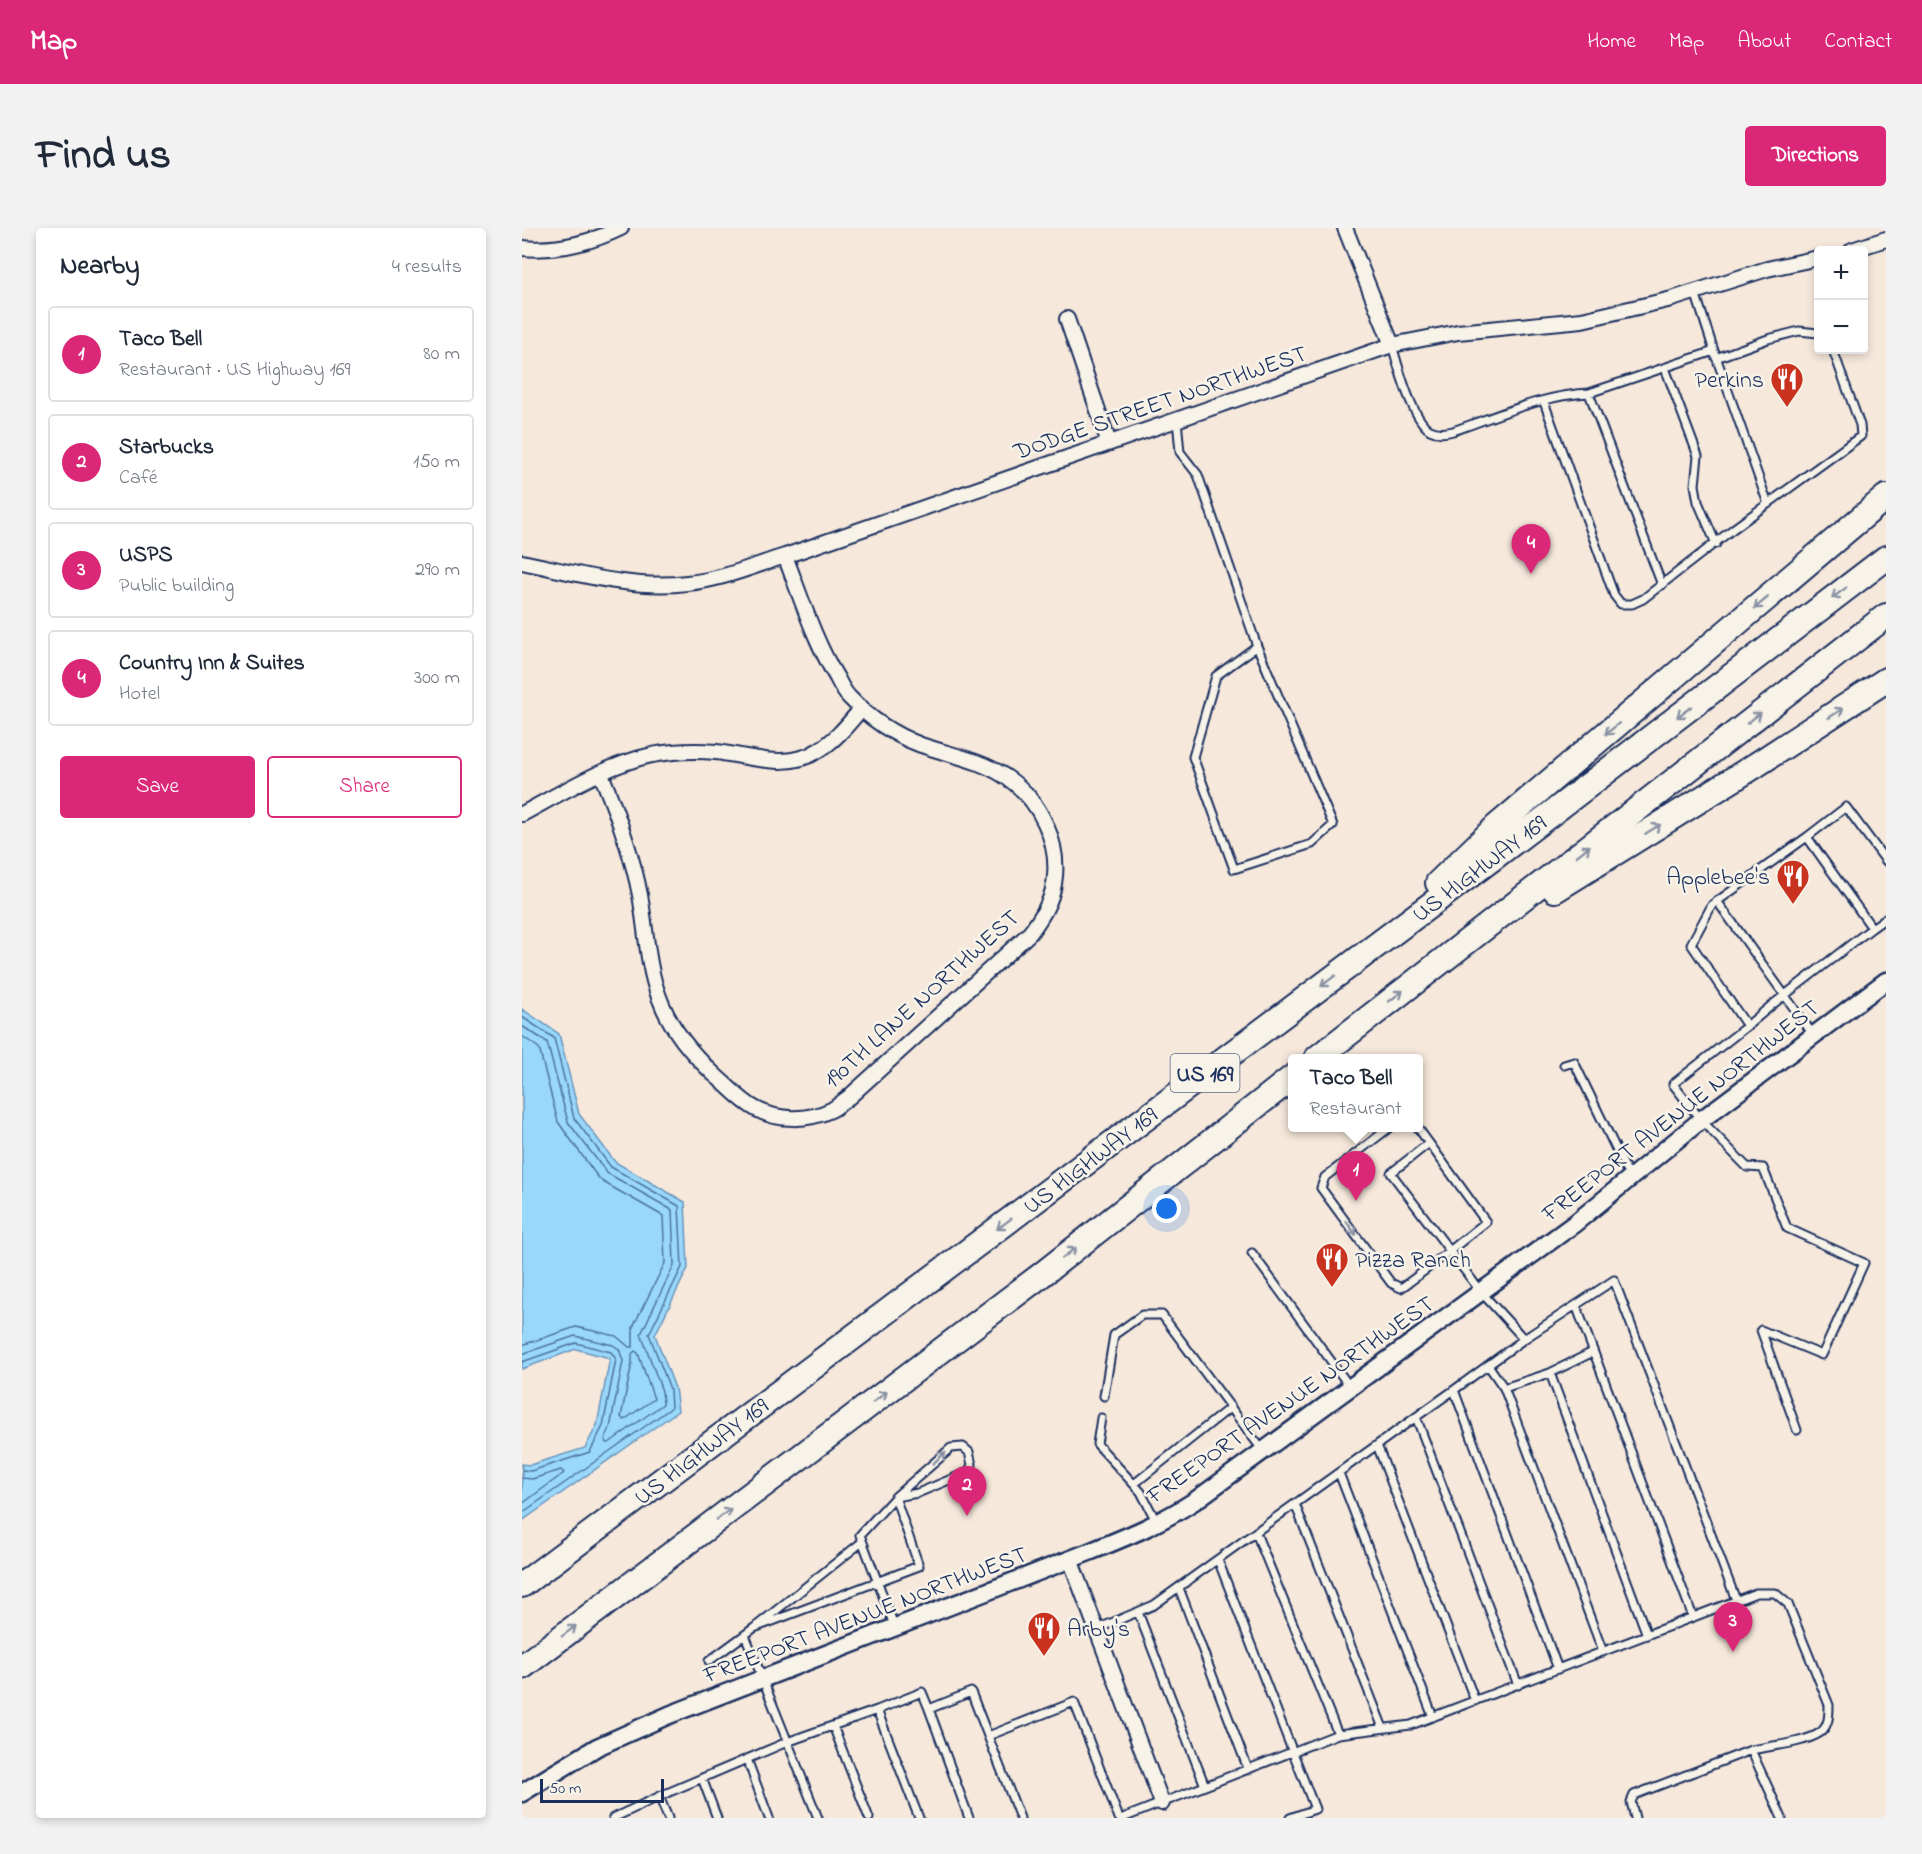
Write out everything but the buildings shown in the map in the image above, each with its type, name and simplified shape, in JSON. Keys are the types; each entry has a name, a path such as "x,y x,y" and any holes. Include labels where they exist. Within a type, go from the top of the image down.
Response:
{"highway":[{"path":"1360,958 1496,827 1886,497"},
{"name":"US HIGHWAY 169","path":"522,1586 1360,958 1886,558"},
{"name":"US HIGHWAY 169","path":"1323,1054 1886,616"},
{"path":"1443,959 1756,765 1886,680"},
{"name":"US 169","path":"522,1667 1040,1276 1288,1081"}],"street":[{"path":"522,248 556,248 582,243 621,228"},
{"path":"1346,228 1360,270 1392,345"},
{"path":"1864,246 1886,239"},
{"name":"DODGE STREET NORTHWEST","path":"522,562 608,579 663,585 712,579 785,556 1392,345 1458,332 1582,320 1642,307 1767,269 1814,259"},
{"path":"1067,319 1109,443"},
{"name":"190TH LANE NORTHWEST","path":"601,774 634,867 659,996 679,1037 742,1100 758,1110 775,1116 793,1118 812,1116 831,1110 849,1097 1022,941 1041,917 1050,901 1054,885 1055,852 1050,833 1040,812 1025,793 1007,777 986,766 901,736 881,724 847,696 822,650 785,556"},
{"path":"522,814 601,774 650,756 671,752 717,753 783,762 802,758 818,751 830,742 862,708"},
{"name":"FREEPORT AVENUE NORTHWEST","path":"522,1793 597,1747 669,1715 1158,1523 1196,1500 1574,1224 1701,1120 1886,981"},
{"path":"1070,1559 1162,1803"}],"lane":[{"path":"1695,292 1768,504"},
{"path":"1392,345 1407,395 1426,426 1432,431 1441,433 1453,432 1522,407 1567,394 1589,393 1665,368 1768,339 1799,331 1814,333"},
{"path":"1544,402 1614,596 1621,604 1632,604 1643,600 1733,529 1861,436 1860,424 1834,354"},
{"path":"1665,368 1698,456 1695,485 1698,502 1716,544"},
{"path":"1589,393 1662,585"},
{"path":"1177,420 1180,452 1197,475 1257,646 1333,825 1312,844 1234,868 1193,757 1216,676 1257,646"},
{"path":"1747,1026 1690,944 1712,904 1846,807 1886,861"},
{"path":"1807,837 1872,928"},
{"path":"1717,901 1814,1036"},
{"path":"1797,1430 1761,1330 1822,1355 1864,1263 1787,1228 1763,1168 1746,1167 1701,1120 1673,1084 1784,995 1886,918"},
{"path":"1564,1065 1574,1062 1630,1178"},
{"path":"1384,1132 1324,1177 1321,1188 1391,1283 1401,1287 1486,1222 1421,1132"},
{"path":"1429,1143 1391,1173 1481,1292 1524,1339"},
{"path":"1252,1253 1350,1387"},
{"path":"1097,1629 1154,1605 1524,1339 1614,1280 1736,1600"},
{"path":"1576,1305 1693,1617"},
{"path":"1104,1396 1114,1335 1142,1315 1162,1315 1263,1450"},
{"path":"1504,1388 1550,1373 1593,1352"},
{"path":"1488,1365 1504,1388 1603,1652"},
{"path":"1550,1373 1647,1635"},
{"path":"1454,1390 1558,1670"},
{"path":"1134,1484 1231,1407"},
{"path":"1416,1417 1518,1685"},
{"path":"1101,1418 1097,1444 1141,1492 1158,1523"},
{"path":"1377,1445 1475,1701"},
{"path":"895,1497 918,1493 968,1472 972,1465 969,1452 963,1447 951,1448 895,1497 860,1535 895,1628"},
{"path":"1339,1473 1433,1717"},
{"path":"754,1628 919,1566 895,1497"},
{"path":"1295,1504 1383,1728"},
{"path":"1257,1533 1338,1734"},
{"path":"709,1660 745,1635 862,1542"},
{"path":"1218,1560 1315,1809 1290,1818"},
{"path":"1179,1588 1248,1770"},
{"path":"988,1736 1074,1702 1121,1818 1338,1734 1411,1725 1736,1600 1756,1593 1774,1593 1788,1604 1829,1705 1829,1719 1822,1731 1804,1739 1751,1750 1634,1795 1631,1803 1635,1818"},
{"path":"1138,1612 1205,1786"},
{"path":"745,1635 818,1818"},
{"path":"616,1817 659,1796 787,1742 922,1692 969,1818"},
{"path":"928,1709 970,1692 1020,1818"},
{"path":"877,1710 919,1818"},
{"path":"833,1726 870,1818"},
{"path":"1751,1750 1782,1818"},
{"path":"747,1760 769,1818"},
{"path":"702,1778 717,1818"},
{"path":"659,1796 668,1818"}],"water":[{"path":"522,1009 559,1034 579,1114 615,1162 685,1202 688,1268 655,1335 675,1388 678,1411 522,1521 522,1464 530,1465 585,1448 597,1425 610,1358 576,1349 522,1369"}],"place":[{"name":"Perkins","path":"1787,408"},
{"name":"Country Inn & Suites","path":"1531,574"},
{"name":"Applebee's","path":"1793,905"},
{"name":"Taco Bell","path":"1356,1201"},
{"name":"Pizza Ranch","path":"1332,1288"},
{"name":"Starbucks","path":"967,1516"},
{"name":"USPS","path":"1733,1652"},
{"name":"Arby's","path":"1044,1657"}]}
